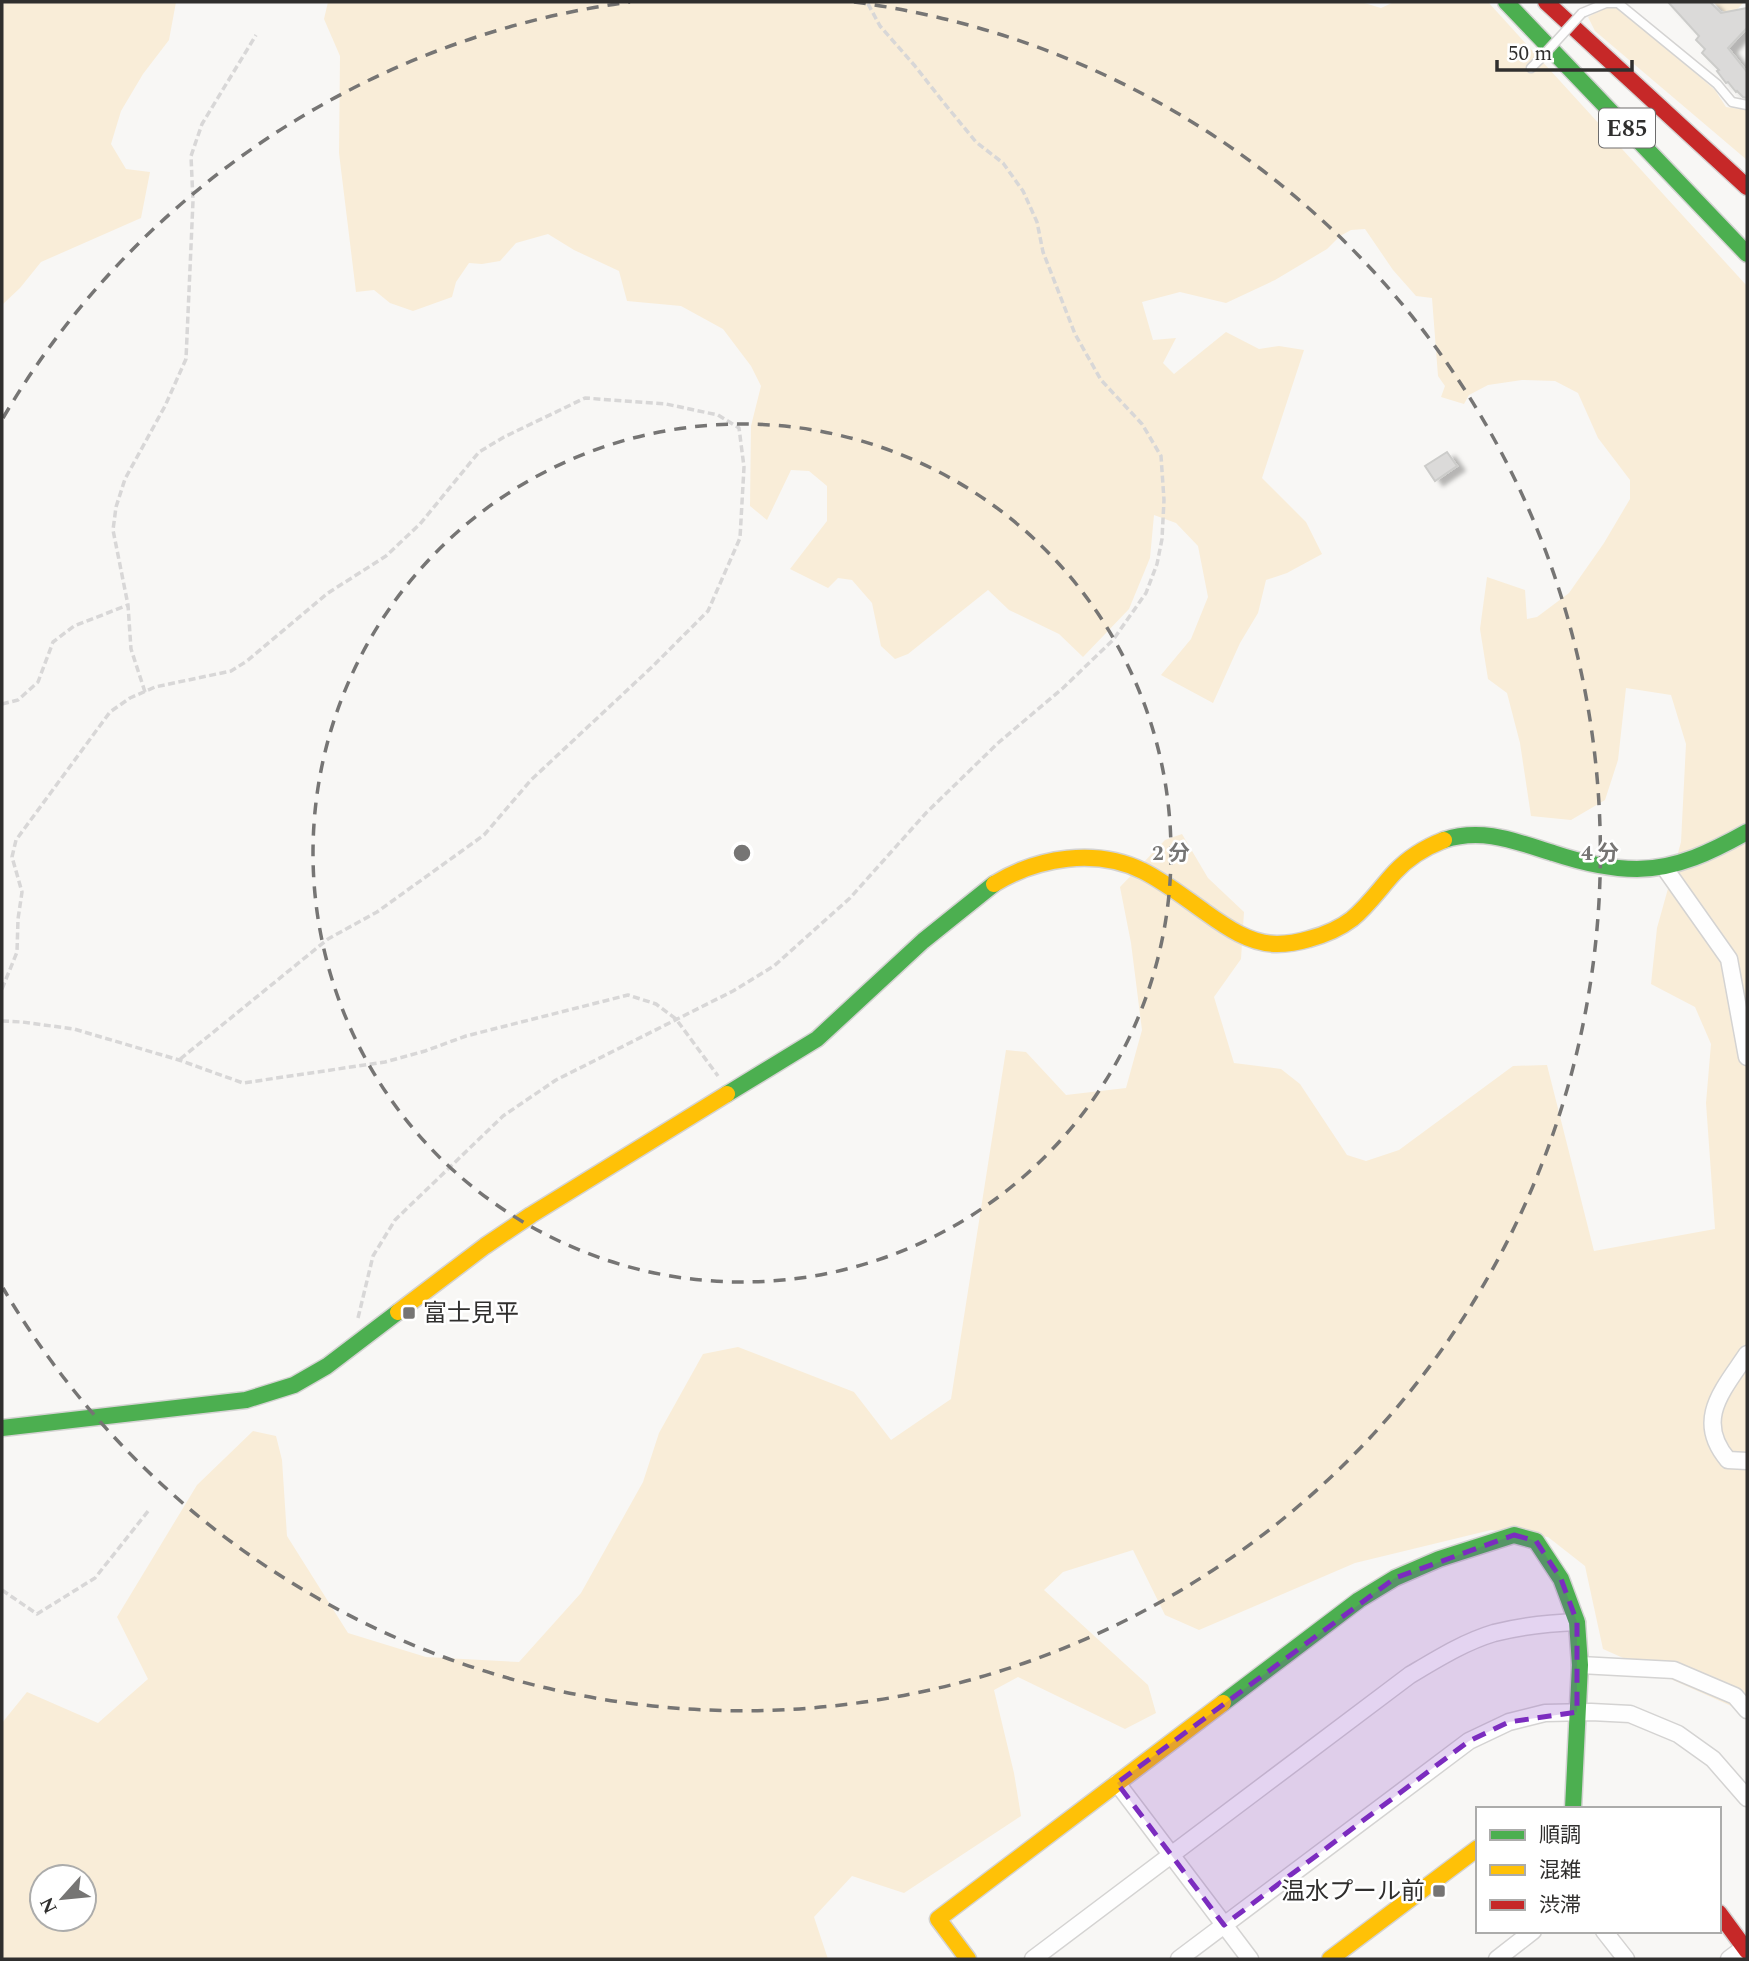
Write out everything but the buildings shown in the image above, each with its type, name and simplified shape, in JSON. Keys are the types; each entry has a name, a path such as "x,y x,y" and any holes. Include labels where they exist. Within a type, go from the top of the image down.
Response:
{"main road":[{"name":"E85","path":"1506,2 1747,254"},
{"name":"E85","path":"1546,2 1747,187"},
{"path":"2,1429 258,1397 294,1385 327,1366 508,1230 817,1039 933,931 984,891 1018,871 1055,861 1091,859 1126,864 1149,873 1230,930 1265,944 1290,944 1322,935 1343,925 1364,908 1398,870 1418,853 1437,842 1458,836 1476,834 1502,837 1604,867 1634,869 1664,867 1704,853 1747,832"},
{"path":"968,1959 938,1919 1359,1600 1395,1578 1439,1559 1514,1535 1536,1541 1561,1579 1577,1622 1580,1665 1573,1807"},
{"path":"1330,1959 1476,1850"},
{"path":"1721,1916 1746,1949"}],"street":[{"path":"1664,867 1729,959 1747,1056"},
{"path":"1747,1354 1714,1409 1712,1425 1717,1448 1728,1460 1747,1461"},
{"path":"1033,1959 1410,1675 1451,1651 1492,1634 1536,1624 1577,1622"},
{"path":"1580,1665 1674,1670 1735,1696 1747,1710"},
{"path":"1179,1959 1469,1741 1509,1721 1545,1713 1630,1714 1678,1734 1713,1759 1747,1798"},
{"path":"1117,1783 1250,1959"},
{"path":"1497,1959 1530,1933"},
{"path":"1606,1933 1626,1959"},
{"path":"1728,1959 1746,1949"}],"lane":[{"path":"1531,68 1581,13 1606,3 1618,2 1717,84 1732,102 1747,105"}],"path":[{"path":"356,1344 360,1303 373,1256 395,1220 503,1116 556,1080 733,991 775,966 850,898 926,813 998,743 1063,688 1113,640 1146,593 1157,564 1161,539 1164,500 1161,456 1142,424 1101,380 1075,334 1043,252 1037,222 1023,191 1003,163 976,142 880,26 867,2"},
{"path":"145,692 131,649 128,605 113,530 116,508 125,479 165,406 186,359 193,201 191,156 202,124 256,36"},
{"path":"2,989 17,952 22,892 12,857 16,841 110,712 130,698 155,688 231,671 247,661 328,593 386,556 420,524 479,452 585,398 666,404 718,415 739,428 744,467 740,538 708,611 531,780 484,835 377,912 328,939 178,1060"},
{"path":"2,704 18,700 38,682 53,642 74,626 128,605"},
{"path":"2,1021 22,1021 74,1029 128,1044 243,1083 385,1062 425,1051 466,1035 628,995 656,1004 676,1019 730,1093"},
{"path":"2,1590 37,1614 95,1578 149,1510"}],"highlighted area":[{"path":"1514,1535 1536,1541 1561,1579 1577,1622 1577,1712 1509,1722 1469,1741 1224,1925 1117,1783 1395,1578"}],"shaded area":[{"path":"2,2 176,2 169,40 143,74 121,111 111,144 126,169 150,172 141,218 41,262 2,305"},
{"path":"328,2 1361,2 1381,8 1394,2 1488,2 1747,286 1747,1713 1603,1649 1585,1566 1548,1537 1491,1530 1355,1563 1199,1630 1165,1615 1133,1550 1063,1572 1044,1590 1148,1685 1156,1713 1125,1729 1018,1677 994,1690 1014,1773 1021,1816 904,1893 852,1876 814,1917 828,1959 2,1959 2,1723 27,1692 98,1723 148,1679 117,1617 197,1485 253,1431 276,1436 282,1460 287,1536 348,1633 426,1657 519,1662 581,1593 643,1482 659,1433 703,1354 738,1347 854,1392 891,1440 951,1399 1006,1050 1026,1052 1066,1095 1126,1088 1142,1030 1131,943 1120,887 1165,840 1182,834 1208,878 1244,912 1241,959 1214,997 1234,1063 1281,1069 1300,1084 1347,1155 1366,1161 1399,1150 1513,1066 1547,1065 1594,1251 1715,1229 1706,1103 1711,1044 1695,1007 1651,984 1657,928 1681,842 1686,744 1671,695 1626,688 1618,760 1605,800 1571,820 1531,816 1520,743 1507,693 1488,679 1480,629 1487,577 1525,590 1527,619 1537,617 1569,593 1604,543 1630,499 1630,480 1598,438 1578,393 1555,381 1522,380 1488,385 1469,395 1464,404 1441,397 1445,386 1438,376 1432,298 1416,296 1393,270 1365,229 1351,230 1340,236 1327,249 1275,280 1226,303 1180,292 1142,302 1153,340 1176,338 1163,363 1174,374 1226,332 1259,349 1279,346 1304,350 1262,478 1306,522 1322,554 1287,573 1266,580 1258,613 1240,643 1213,703 1161,675 1191,639 1208,597 1198,546 1176,523 1154,515 1150,558 1129,609 1083,657 1059,634 1009,610 988,590 908,654 895,659 881,646 872,603 852,580 838,578 828,588 790,569 827,521 827,486 809,471 791,470 767,520 750,506 751,426 761,386 751,366 723,329 681,306 627,301 619,271 574,250 548,234 516,243 500,261 469,263 456,282 452,297 413,311 390,303 374,290 356,292 339,153 340,56 324,19"},
{"path":"1713,2 1744,2 1730,17"},
{"path":"1607,7 1620,8 1715,90 1726,107 1747,110 1747,160 1595,31 1588,17"}],"traffic: fast":[{"path":"1506,2 1747,254"},
{"path":"1444,840 1458,836 1486,835 1584,862 1637,869 1680,862 1708,852 1747,832"},
{"path":"727,1094 817,1039 923,941 994,884"},
{"path":"2,1428 246,1400 294,1385 327,1366 398,1312"},
{"path":"1223,1703 1359,1600 1395,1578 1439,1559 1514,1535 1536,1541 1561,1579 1577,1622 1580,1665 1573,1807"}],"traffic: slow":[{"path":"994,884 1029,867 1048,862 1087,858 1106,860 1125,864 1151,875 1239,934 1257,941 1285,944 1320,936 1347,923 1406,862 1424,849 1444,840"},
{"path":"398,1312 531,1215 727,1094"},
{"path":"968,1959 938,1919 1223,1703"},
{"path":"1330,1959 1476,1850"}],"traffic: jam":[{"path":"1546,2 1747,187"},
{"path":"1721,1916 1747,1951"}],"place":[{"name":"富士見平","path":"409,1313"},
{"name":"温水プール前","path":"1439,1891"}]}
